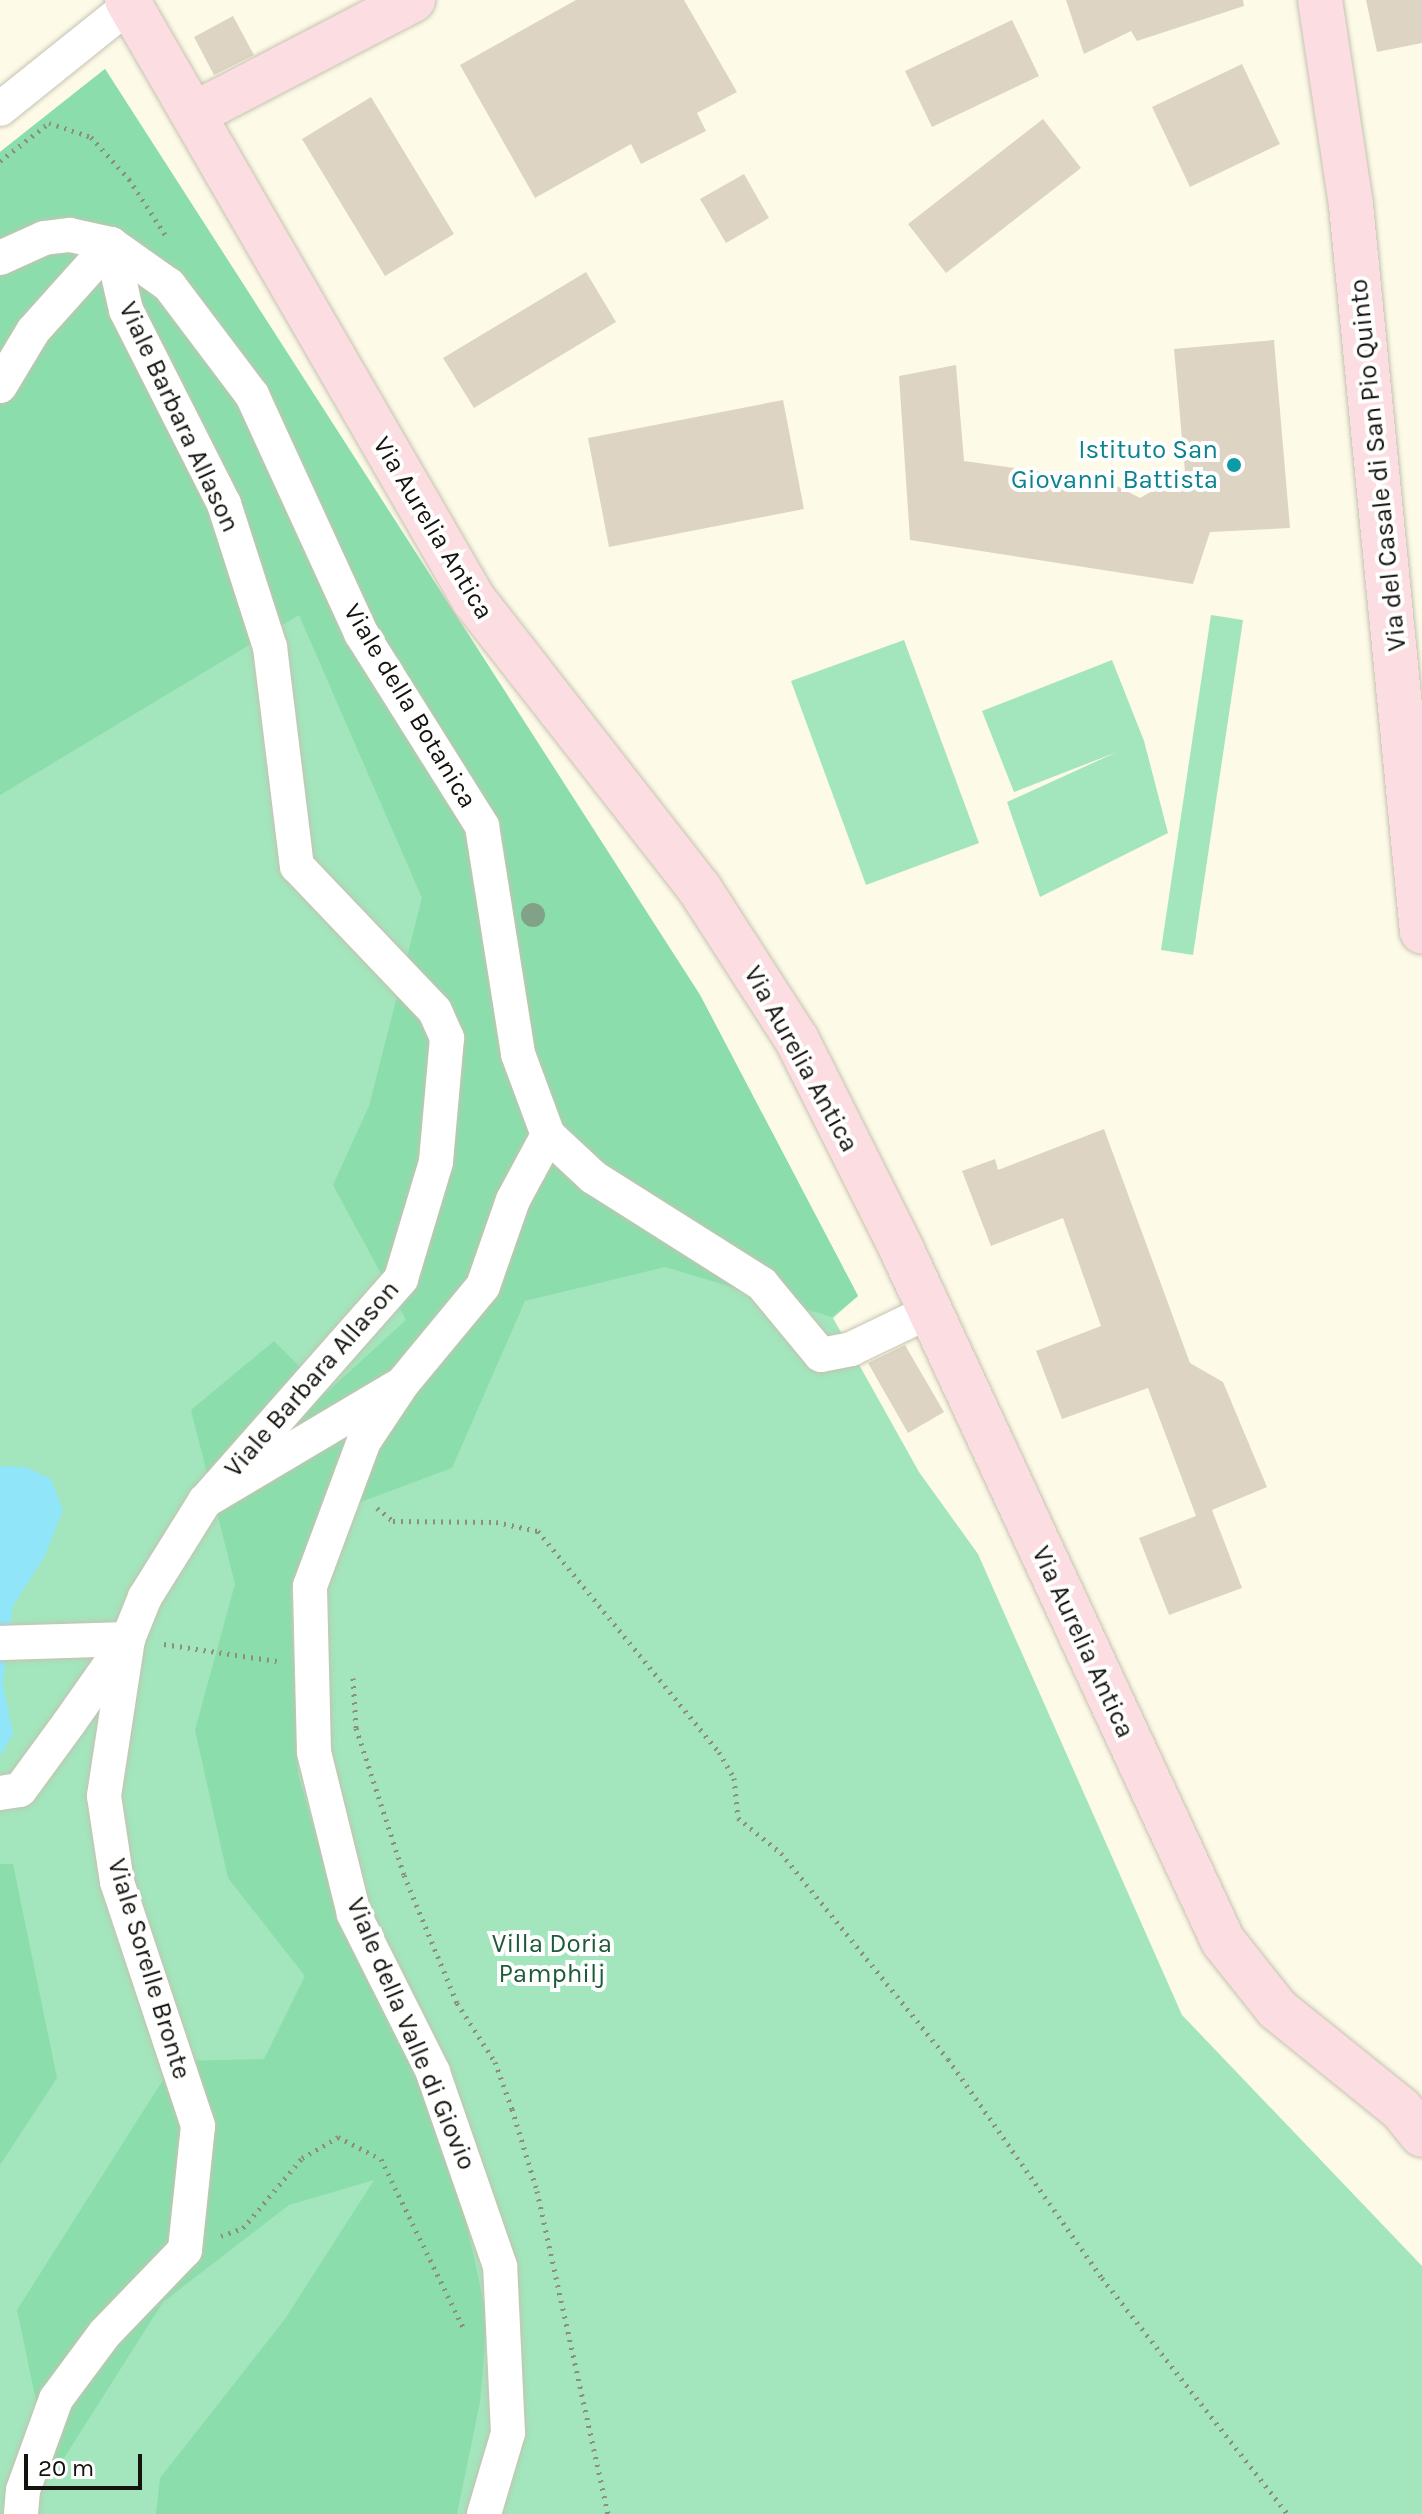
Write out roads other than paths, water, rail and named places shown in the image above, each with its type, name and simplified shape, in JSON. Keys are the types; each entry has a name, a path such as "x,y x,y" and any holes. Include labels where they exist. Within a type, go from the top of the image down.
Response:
{"street":[{"path":"194,114 413,0"},
{"name":"Via del Casale di San Pio Quinto","path":"1320,0 1351,205 1422,932"},
{"path":"0,109 129,2"},
{"name":"Via Aurelia Antica","path":"129,2 474,600 699,888 773,1000 827,1096 930,1311 1223,1941 1277,2009 1415,2123"},
{"path":"0,258 44,238 70,235 111,244 33,331 0,386"},
{"name":"Viale della Botanica","path":"111,244 156,273 252,395 361,633 482,826 518,1054 548,1135"},
{"name":"Viale Barbara Allason","path":"111,244 126,310 224,504 270,647 297,866 435,1011 447,1038 436,1162 401,1279 205,1501 145,1597 128,1639"},
{"path":"548,1135 593,1177 762,1284 821,1355 851,1349 930,1311"},
{"name":"Viale della Valle di Giovio","path":"484,2514 508,2433 500,2266 433,2072 354,1914 314,1752 310,1586 364,1441 402,1384 483,1286 513,1200 548,1135"},
{"path":"205,1501 402,1384"},
{"path":"5,1641 128,1639"},
{"path":"0,1793 20,1790 128,1639"},
{"name":"Viale Sorelle Bronte","path":"21,2514 23,2490 56,2399 105,2333 185,2250 198,2126 117,1882 104,1796 128,1639"}],"water":[{"path":"0,1466 26,1467 51,1479 63,1510 44,1558 13,1606 3,1683 13,1734 0,1756"}],"place":[{"name":"Istituto San Giovanni Battista","path":"1234,465"}],"park label":[{"name":"Villa Doria Pamphilj","path":"552,1959"}]}
